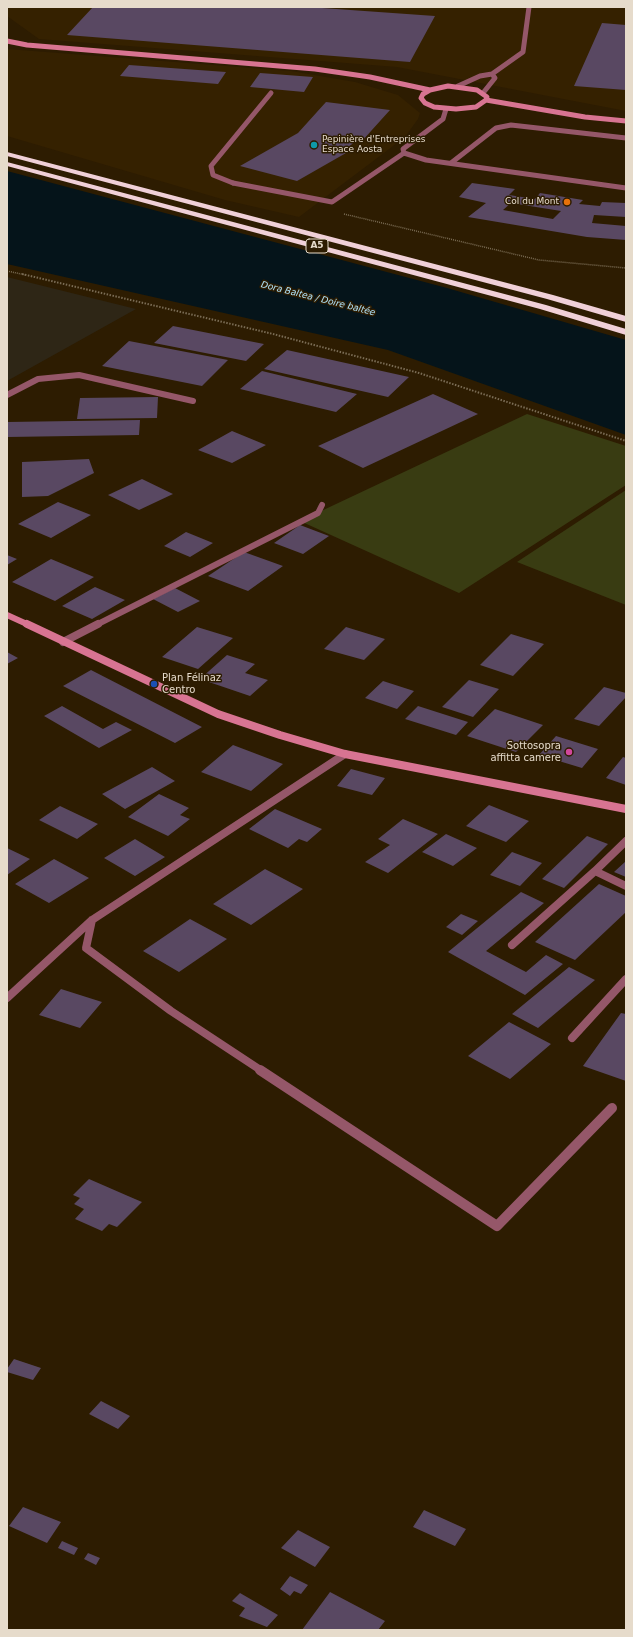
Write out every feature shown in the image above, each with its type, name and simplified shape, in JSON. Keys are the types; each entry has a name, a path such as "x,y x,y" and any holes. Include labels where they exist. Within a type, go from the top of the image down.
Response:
{"highway":[{"name":"A5","path":"7,154 512,287 626,319"},
{"name":"A5","path":"7,164 535,305 626,332"}],"street":[{"path":"7,41 27,45 315,69 370,77 430,90 458,86 480,76 492,74 523,52 529,7"},
{"path":"483,93 496,78 492,74"},
{"path":"458,86 477,90 483,93 486,100"},
{"path":"430,90 423,94 421,98 425,103 446,109 467,109 476,107 486,100 585,117 626,121"},
{"path":"271,93 210,166 213,175 233,183 332,202 404,153"},
{"path":"404,153 403,149 443,119 446,109"},
{"path":"451,163 496,128 511,125 626,138"},
{"path":"404,153 426,160 626,188"},
{"path":"7,395 38,379 79,375 193,401"},
{"path":"63,642 318,513 322,505"},
{"path":"7,616 218,714 280,735 346,754 626,809"},
{"path":"7,998 92,920 346,754"},
{"path":"512,945 595,872 626,841"},
{"path":"595,872 626,886"},
{"path":"92,920 86,948 171,1011 497,1226 612,1108"},
{"path":"572,1038 626,979"}],"path":[{"path":"7,271 273,334 419,373 626,441"}],"shaded area":[{"path":"7,7 626,7 626,111 397,67 39,39 7,16"},
{"path":"7,49 291,71 355,82 398,95 420,113 418,119 405,137 299,217 225,200 7,136"},
{"path":"7,277 136,309 7,381"}],"green space":[{"path":"527,414 626,446 626,485 459,593 300,521"},
{"path":"626,490 626,605 517,562"}],"water":[{"name":"Dora Baltea / Doire baltée","path":"7,171 447,288 626,340 626,435 388,350 7,264"}],"building":[{"path":"93,7 308,7 435,16 410,62 67,35"},
{"path":"602,23 626,25 626,90 574,86"},
{"path":"129,65 226,72 218,84 120,76"},
{"path":"260,73 313,77 304,92 250,87"},
{"name":"Pepinière d'Entreprises Espace Aosta","path":"326,102 390,110 362,141 356,141 347,148 353,149 297,181 240,166 298,133"},
{"path":"472,183 515,189 509,195 535,199 540,193 583,200 579,204 600,206 602,202 626,203 626,217 594,215 592,223 626,226 626,240 587,237 468,217 486,203 459,197","holes":["511,203 561,211 553,219 503,210"]},
{"path":"173,326 264,344 246,361 154,343"},
{"path":"129,341 228,360 202,386 102,366"},
{"path":"287,350 409,377 388,397 264,369"},
{"path":"262,371 357,394 336,412 240,389"},
{"path":"433,394 478,414 363,468 318,446"},
{"path":"158,397 157,418 77,419 80,398"},
{"path":"140,420 139,435 7,437 7,422"},
{"path":"232,431 266,445 232,463 198,450"},
{"path":"89,459 94,473 48,496 22,497 22,462"},
{"path":"142,479 173,494 139,510 108,495"},
{"path":"58,502 91,515 51,538 18,524"},
{"path":"300,525 329,536 303,554 274,543"},
{"path":"186,532 213,543 190,557 164,546"},
{"path":"244,552 283,566 248,591 208,576"},
{"path":"7,555 17,559 7,565"},
{"path":"51,559 94,577 55,601 12,582"},
{"path":"95,587 125,600 92,619 62,606"},
{"path":"175,588 200,601 178,612 153,599"},
{"path":"197,627 233,638 198,669 162,657"},
{"path":"346,627 385,639 364,660 324,649"},
{"path":"511,634 544,644 513,676 480,665"},
{"path":"7,652 18,658 7,664"},
{"path":"227,655 255,664 245,673 268,680 250,696 200,679"},
{"path":"91,670 202,727 175,743 63,686"},
{"path":"469,680 499,689 473,717 442,707"},
{"path":"383,681 414,691 397,709 365,698"},
{"path":"604,687 626,693 626,697 599,726 574,719"},
{"path":"62,706 103,729 116,722 132,730 99,748 44,716"},
{"path":"418,706 468,722 456,735 405,719"},
{"path":"495,709 543,725 516,752 467,736"},
{"name":"Sottosopra affitta camere","path":"556,736 598,749 582,768 539,755"},
{"path":"233,745 283,764 251,791 201,772"},
{"path":"623,757 626,758 626,785 606,778"},
{"path":"152,767 175,781 125,809 102,794"},
{"path":"351,769 385,778 372,795 337,786"},
{"path":"159,794 189,808 180,815 190,819 168,836 128,817"},
{"path":"489,805 529,821 506,842 466,826"},
{"path":"60,806 98,824 77,839 39,820"},
{"path":"275,809 322,829 307,842 299,839 288,848 249,829"},
{"path":"403,819 438,834 388,873 365,862 390,845 378,839"},
{"path":"446,834 477,848 453,866 422,852"},
{"path":"587,836 608,844 564,888 542,879"},
{"path":"135,839 165,857 135,876 104,858"},
{"path":"7,848 30,859 7,875"},
{"path":"512,852 542,863 520,886 490,875"},
{"path":"54,859 89,878 49,903 15,884"},
{"path":"626,861 626,877 614,872"},
{"path":"265,869 303,889 251,925 213,904"},
{"path":"599,884 626,896 626,912 575,960 535,942"},
{"path":"521,892 544,903 486,951 526,972 546,955 563,964 525,995 448,952"},
{"path":"461,914 478,921 462,935 446,927"},
{"path":"190,919 227,939 179,972 143,951"},
{"path":"569,967 595,980 538,1028 512,1014"},
{"path":"61,989 102,1002 80,1028 39,1015"},
{"path":"621,1013 626,1014 626,1081 583,1066"},
{"path":"509,1022 551,1044 510,1079 468,1056"},
{"path":"89,1179 142,1202 117,1227 109,1224 102,1231 75,1219 84,1209 74,1204 80,1198 73,1195"},
{"path":"14,1359 41,1368 33,1380 7,1372 7,1369"},
{"path":"101,1401 130,1416 118,1429 89,1414"},
{"path":"23,1507 61,1522 47,1543 9,1526"},
{"path":"424,1510 466,1529 455,1546 413,1527"},
{"path":"298,1530 330,1547 315,1567 281,1548"},
{"path":"62,1541 78,1548 74,1555 58,1548"},
{"path":"88,1553 100,1558 96,1565 84,1559"},
{"path":"290,1576 308,1585 301,1594 294,1591 290,1596 280,1589"},
{"path":"330,1592 385,1621 378,1630 302,1630"},
{"path":"240,1593 278,1615 267,1627 239,1616 245,1608 232,1601"}],"place":[{"name":"Pepinière d'Entreprises Espace Aosta","path":"314,145"},
{"name":"Col du Mont","path":"567,202"},
{"name":"Plan Félinaz Centro","path":"154,684"},
{"name":"Sottosopra affitta camere","path":"569,752"}]}
